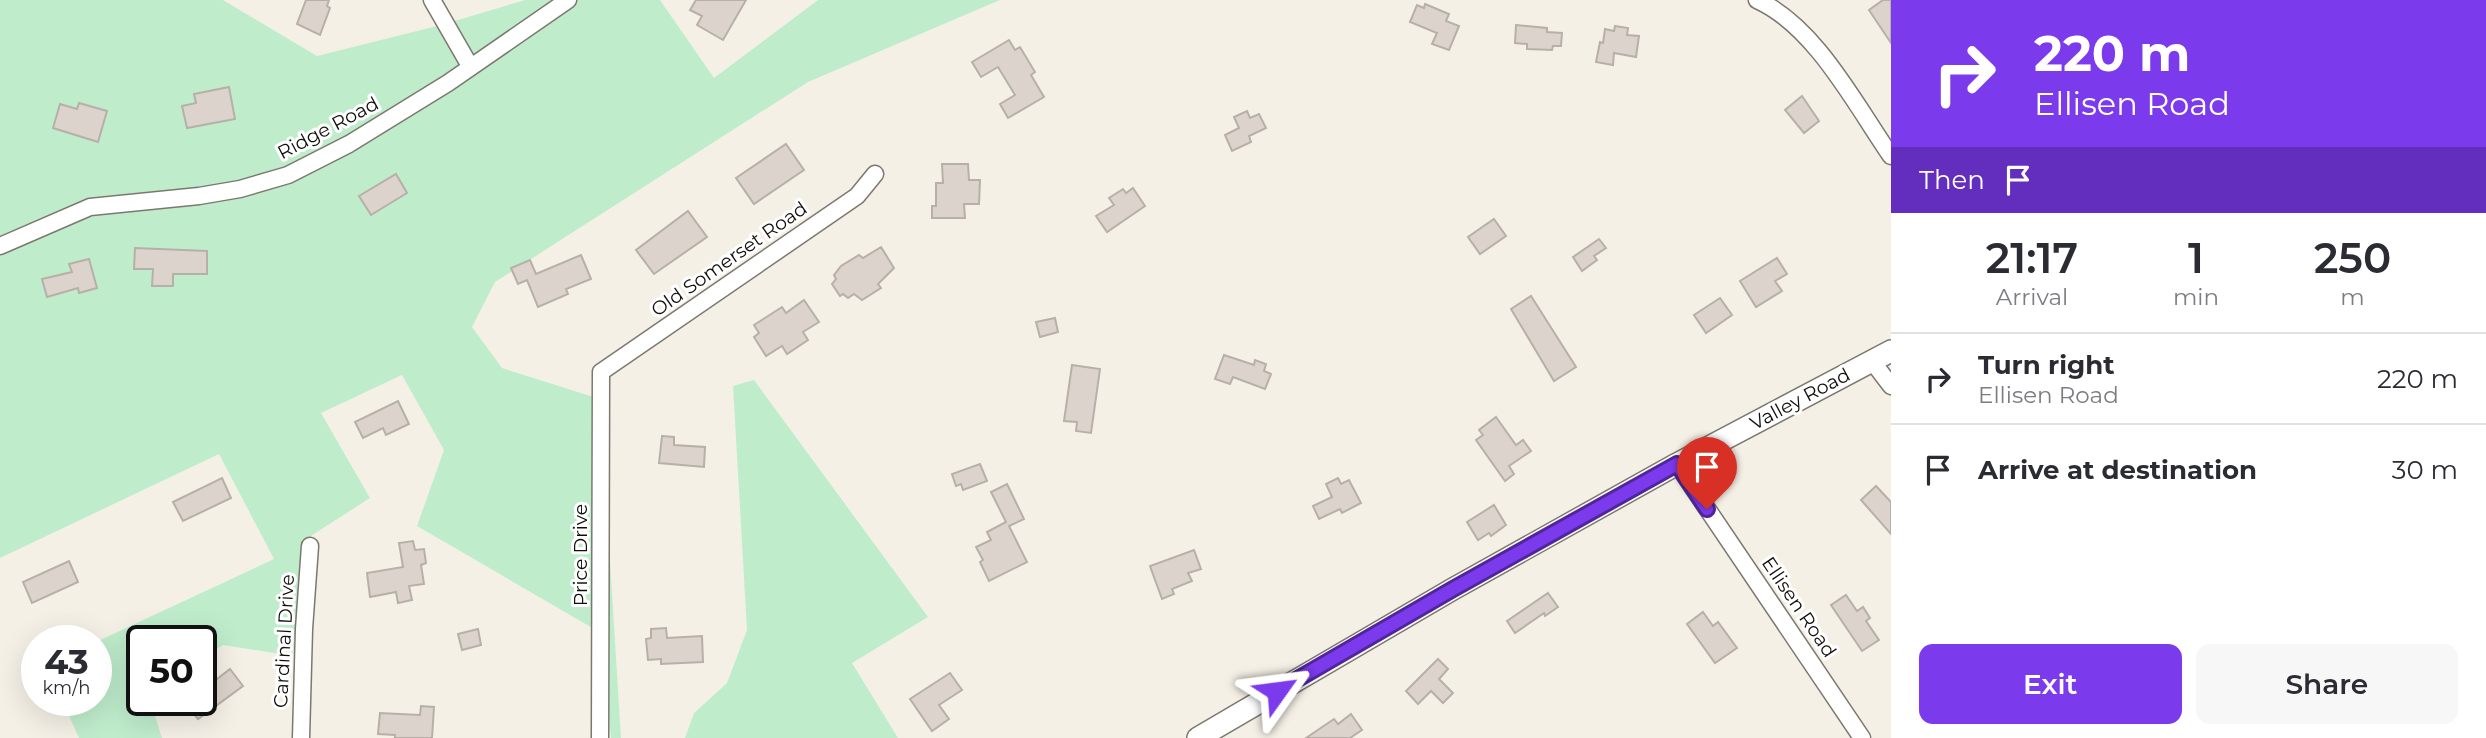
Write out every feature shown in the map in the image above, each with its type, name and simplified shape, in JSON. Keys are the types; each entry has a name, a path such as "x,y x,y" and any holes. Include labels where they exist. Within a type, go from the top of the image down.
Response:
{"main road":[{"name":"Valley Road","path":"1198,738 1453,589 1677,464 1882,356"}],"street":[{"path":"432,0 470,66"},
{"name":"Ridge Road","path":"0,246 90,207 199,196 240,189 288,175 349,144 448,83 568,0"},
{"path":"1757,0 1789,19 1822,55 1891,156"},
{"name":"Old Somerset Road","path":"601,372 857,196 875,174"},
{"path":"1882,356 1891,386"},
{"name":"Price Drive","path":"600,738 601,372"},
{"name":"Ellisen Road","path":"1677,464 1862,738"},
{"name":"Cardinal Drive","path":"301,738 310,545"}],"green space":[{"path":"0,0 223,0 317,56 441,25 525,0 660,0 714,78 818,0 1000,0 808,82 495,282 472,327 502,368 600,399 621,738 611,738 601,633 417,526 444,450 402,375 321,413 370,498 303,541 293,656 223,645 217,649 217,625 132,625 274,559 219,454 0,558"},
{"path":"754,380 928,617 852,663 898,738 685,738 694,713 727,683 747,630 733,386"},
{"path":"126,628 126,716 155,716 162,738 79,738 69,716 112,716 112,635"}],"building":[{"path":"306,0 329,0 327,6 330,8 320,35 297,24"},
{"path":"696,0 746,0 723,40 697,25 702,16 690,10"},
{"path":"1883,0 1891,0 1891,43 1869,10"},
{"path":"1425,4 1449,14 1446,21 1459,26 1449,50 1432,44 1437,33 1410,22 1417,5 1424,8"},
{"path":"1516,25 1547,28 1547,32 1562,33 1561,46 1553,46 1552,50 1527,49 1527,44 1515,43"},
{"path":"1615,26 1628,28 1627,35 1639,36 1636,57 1614,53 1613,65 1596,62 1605,29 1614,31"},
{"path":"1009,40 1015,50 1020,47 1035,72 1031,75 1044,97 1008,118 1000,104 1015,95 998,67 981,77 972,62"},
{"path":"229,87 235,119 187,128 182,106 196,103 194,94"},
{"path":"1802,96 1819,121 1804,133 1785,110"},
{"path":"79,103 107,111 98,142 53,128 60,104 77,109"},
{"path":"1247,111 1250,118 1259,114 1266,128 1249,136 1251,142 1232,151 1225,135 1239,128 1234,117"},
{"path":"786,144 804,170 754,204 736,178"},
{"path":"942,164 968,164 969,180 980,180 979,204 964,204 965,218 932,218 932,206 936,206 936,183 943,183"},
{"path":"396,174 407,193 371,215 359,196"},
{"path":"1133,188 1145,206 1107,232 1096,216 1114,205 1109,198 1123,189 1126,193"},
{"path":"688,211 707,237 654,274 636,250"},
{"path":"1494,219 1506,236 1480,254 1468,237"},
{"path":"1599,239 1606,248 1594,256 1597,260 1582,271 1573,257"},
{"path":"881,247 894,268 878,284 881,288 862,300 854,294 848,298 843,294 840,296 832,284 836,279 834,275 841,266 859,255 863,258"},
{"path":"135,248 207,251 207,274 173,274 173,286 152,286 153,269 134,269"},
{"path":"581,255 591,279 566,289 568,294 538,307 527,280 518,284 511,268 530,260 536,274"},
{"path":"1777,258 1787,274 1775,281 1782,291 1756,307 1740,281"},
{"path":"89,259 97,288 79,293 78,288 47,297 42,279 72,272 69,264"},
{"path":"1531,296 1576,367 1554,381 1511,309"},
{"path":"1720,298 1732,315 1706,333 1694,315"},
{"path":"804,300 819,322 803,332 808,340 787,354 782,346 766,356 754,337 759,333 754,325 782,307 786,313"},
{"path":"1055,318 1058,332 1040,337 1036,322"},
{"path":"1224,355 1254,365 1255,360 1266,364 1264,371 1271,374 1265,389 1233,377 1230,384 1215,379"},
{"path":"1072,365 1100,369 1091,433 1076,431 1077,422 1064,421"},
{"path":"398,401 409,424 386,435 383,428 363,438 355,422"},
{"path":"1496,417 1516,445 1523,440 1531,451 1509,466 1514,474 1505,481 1476,440 1483,435 1479,430"},
{"path":"662,436 674,437 674,445 705,447 704,467 659,463"},
{"path":"980,464 987,481 963,490 961,484 956,486 952,474"},
{"path":"222,478 231,498 183,521 173,502"},
{"path":"1338,478 1341,484 1349,480 1361,503 1342,513 1340,509 1319,519 1313,506 1332,497 1326,484"},
{"path":"1007,484 1024,519 1009,526 1027,562 989,581 976,547 991,540 987,532 1006,522 991,492"},
{"path":"1876,486 1891,502 1891,534 1861,500"},
{"path":"1494,505 1506,525 1491,536 1489,533 1478,540 1467,522"},
{"path":"413,541 415,550 424,549 426,563 421,565 424,584 409,586 412,600 398,603 396,592 370,597 367,573 403,567 399,543"},
{"path":"1194,550 1201,569 1188,573 1192,581 1172,589 1174,594 1162,599 1150,566"},
{"path":"69,561 78,582 32,603 23,582"},
{"path":"1548,593 1558,607 1545,616 1544,613 1515,633 1507,621"},
{"path":"1846,595 1857,611 1863,607 1870,618 1866,621 1879,640 1862,651 1831,605"},
{"path":"1703,612 1713,626 1718,622 1737,648 1715,663 1687,624"},
{"path":"666,628 667,638 702,636 703,662 661,664 661,659 648,660 646,639 651,638 651,629"},
{"path":"478,629 481,645 462,650 458,634"},
{"path":"1438,659 1448,669 1439,679 1453,693 1443,703 1431,691 1418,704 1406,691"},
{"path":"230,669 243,686 217,705 217,679"},
{"path":"950,673 962,690 939,705 949,719 932,731 910,699"},
{"path":"421,706 434,707 432,738 395,738 395,735 378,734 380,713 420,715"},
{"path":"1351,714 1362,730 1350,738 1306,738 1334,719 1338,724"}],"route":[{"path":"1277,691 1677,464 1707,509"}]}
